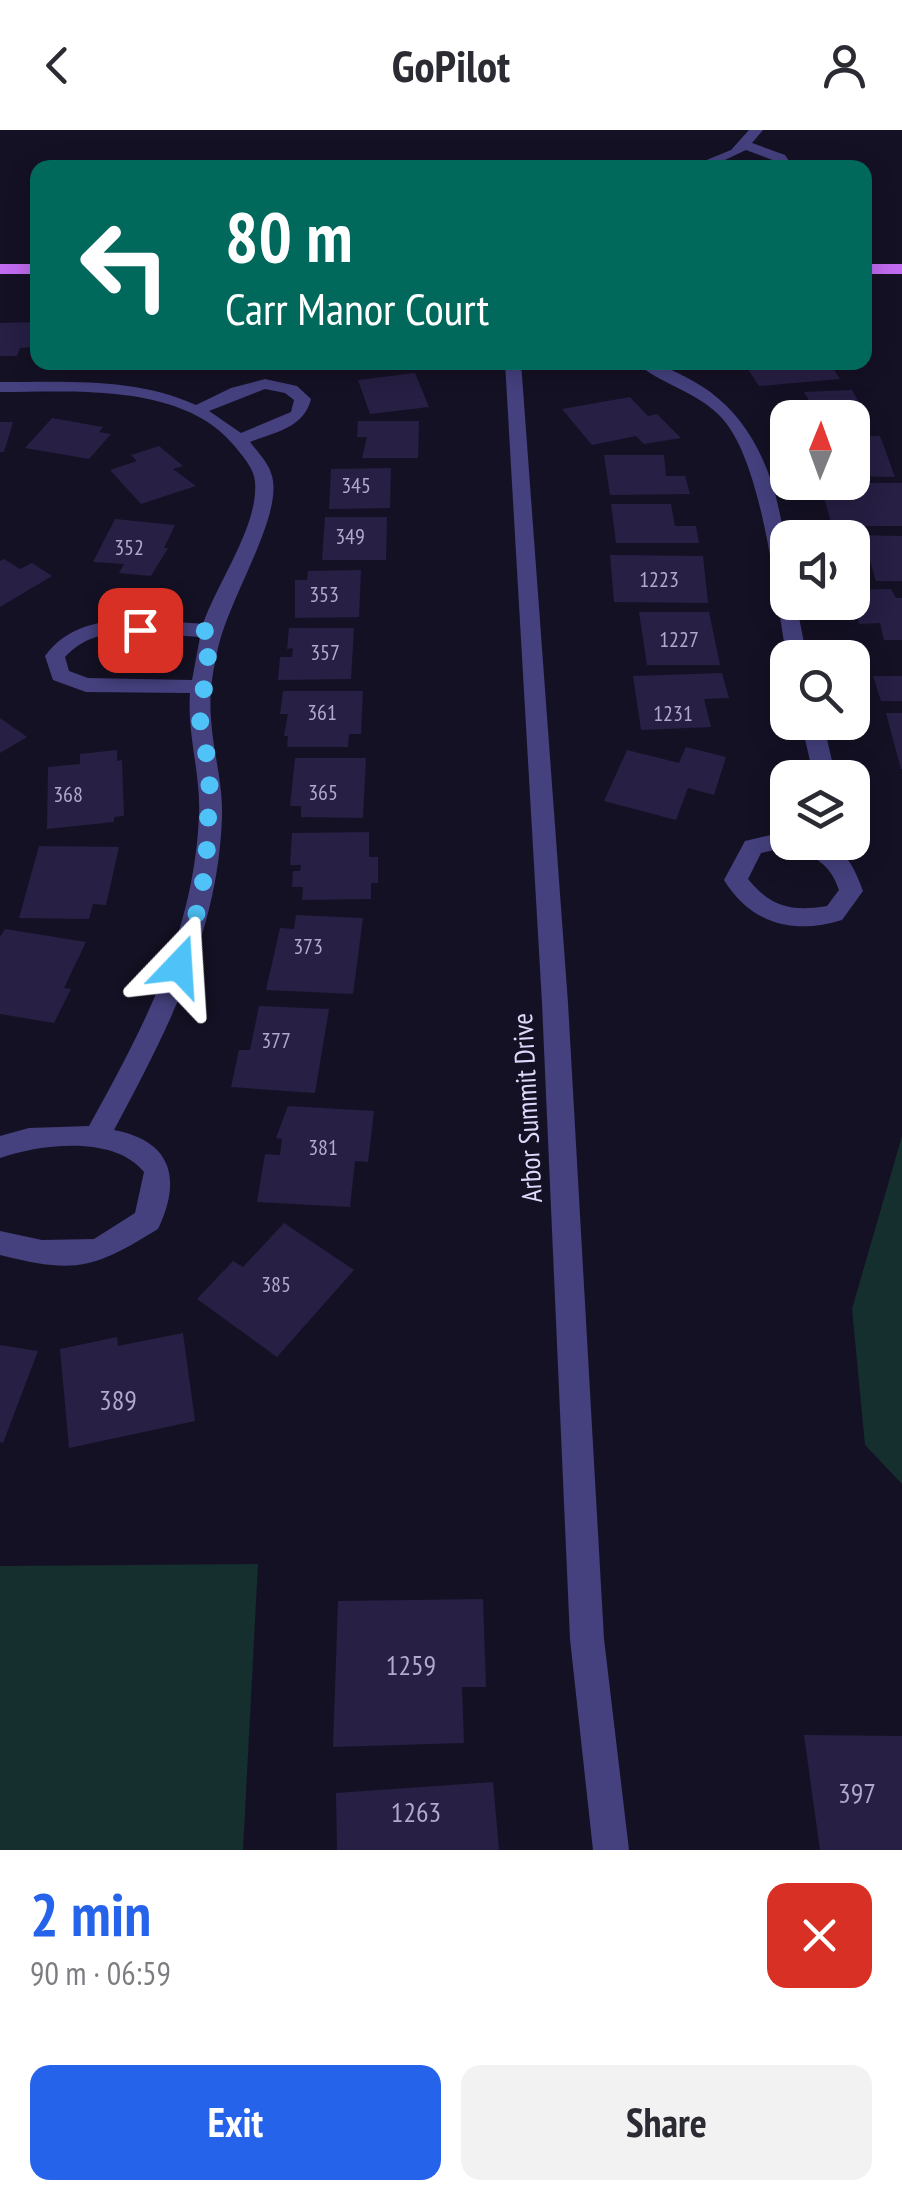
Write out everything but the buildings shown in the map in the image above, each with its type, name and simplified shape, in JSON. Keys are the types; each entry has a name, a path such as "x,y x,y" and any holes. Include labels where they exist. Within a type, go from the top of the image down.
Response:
{"main road":[{"path":"0,269 30,269"},
{"path":"872,269 902,269"}],"street":[{"path":"725,160 746,146 756,130"},
{"path":"746,146 781,160"},
{"name":"Arbor Summit Drive","path":"514,370 555,1002 587,1639 611,1850"},
{"path":"659,370 694,388 740,428 757,468 793,640"},
{"path":"198,410 259,385 287,388 303,400 299,414 292,419 242,438"},
{"path":"0,387 145,393 198,410 242,438 264,474 263,514 232,571 211,631 200,720 210,773 206,868 192,935 138,1060 96,1138"},
{"path":"204,687 86,685 60,675 55,656 63,644 89,631 211,631"},
{"path":"770,843 753,847 736,880 758,909 796,921 834,914 852,890 838,860"},
{"path":"0,1147 17,1138 96,1138 137,1148 158,1170 148,1220 98,1251 42,1253 0,1244"}],"green space":[{"path":"902,1136 902,1484 865,1445 852,1309"},
{"path":"258,1564 243,1850 0,1850 0,1566"}],"route":[{"path":"140,630 211,631 200,720 210,773 206,868 192,935 179,966"}]}
